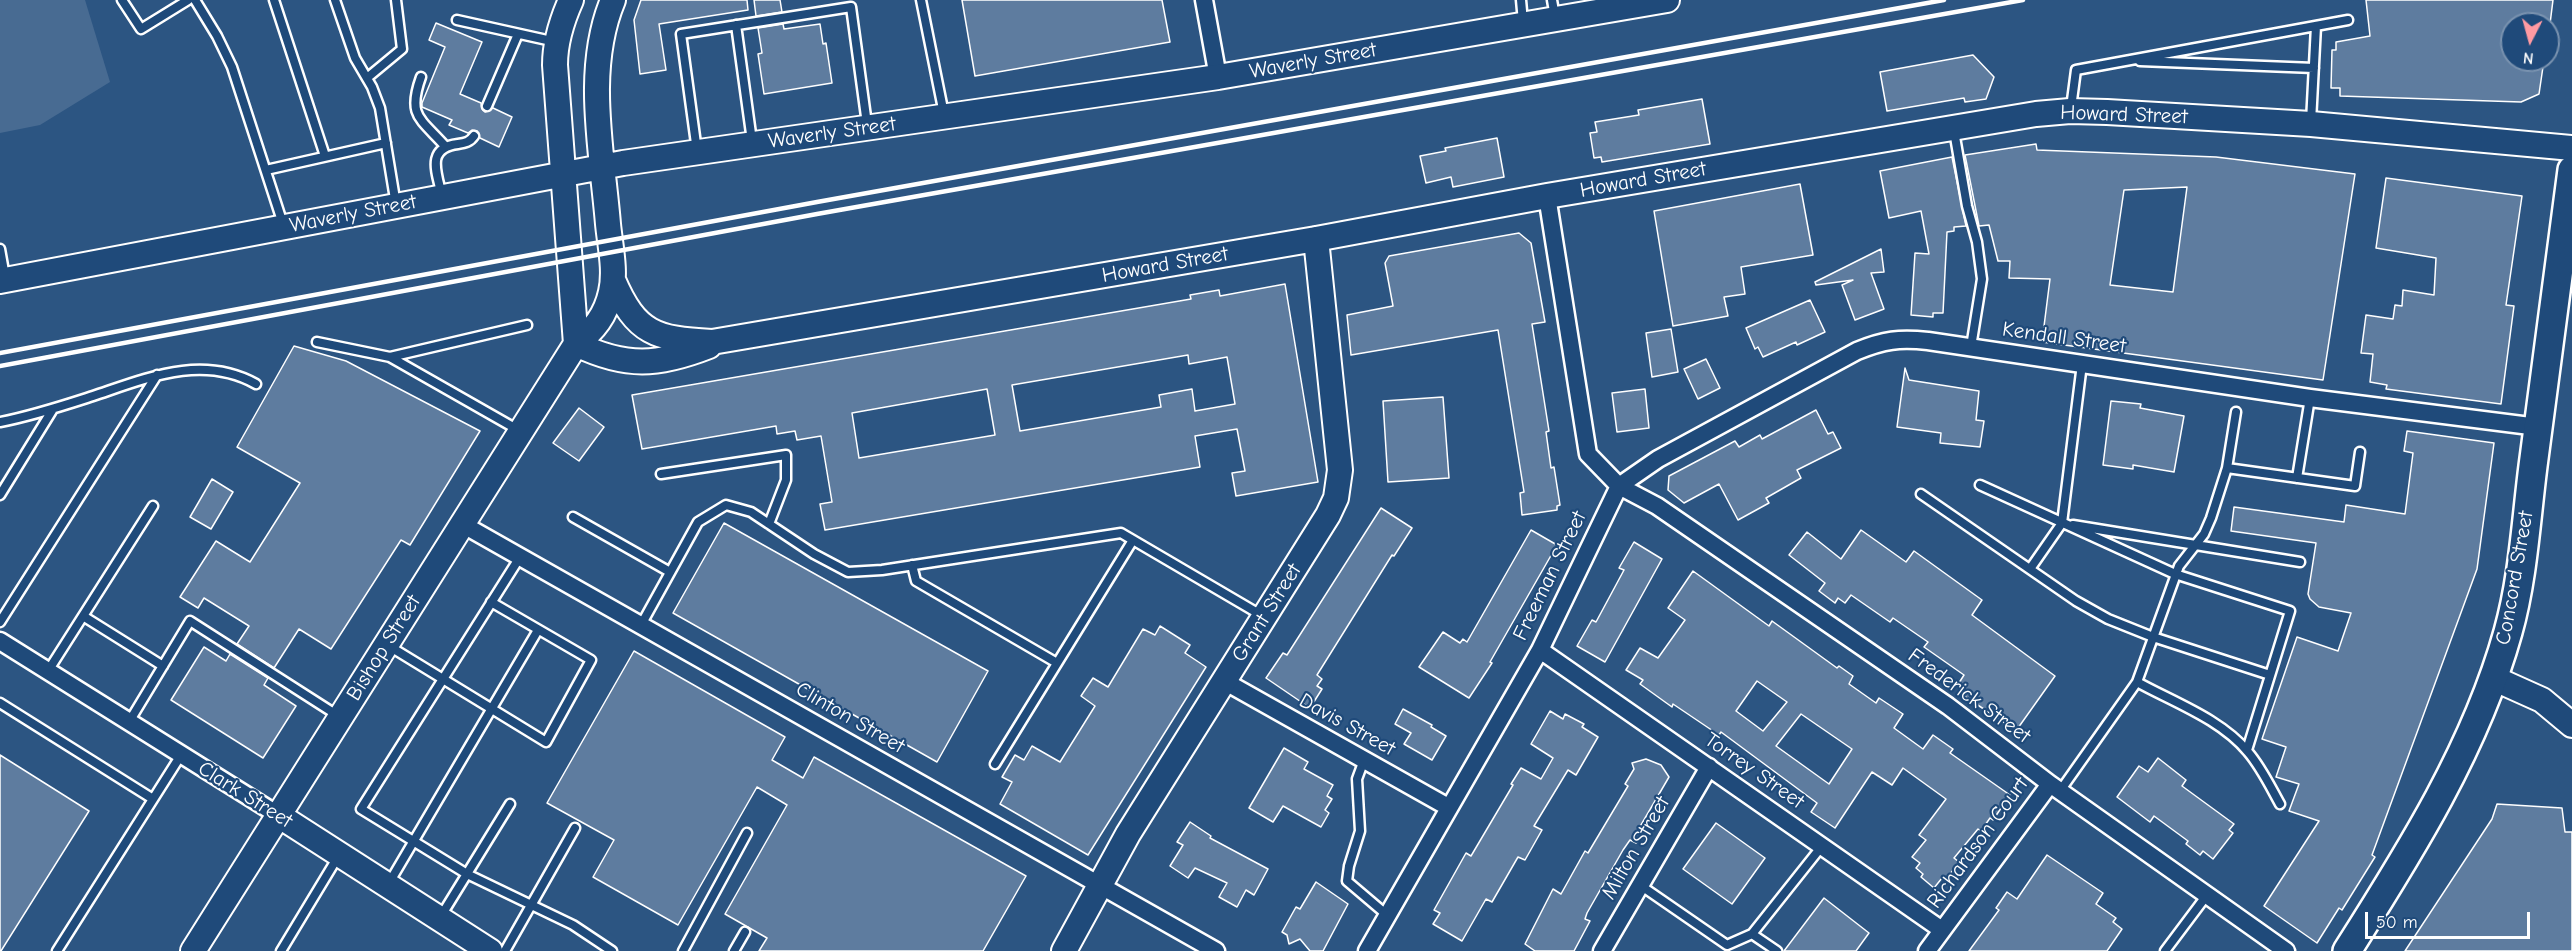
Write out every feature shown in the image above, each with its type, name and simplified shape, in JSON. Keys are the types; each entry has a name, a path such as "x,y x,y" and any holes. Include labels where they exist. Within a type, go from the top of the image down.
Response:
{"main road":[{"name":"Concord Street","path":"2347,951 2401,866 2441,790 2493,678 2508,633 2538,427 2566,266 2572,170"}],"street":[{"path":"571,0 564,14 557,42 556,95 576,344"},
{"path":"1203,0 1218,77"},
{"name":"Waverly Street","path":"3,281 603,166 1218,77 1523,25 1554,10 1661,1"},
{"name":"Bishop Street","path":"193,951 576,344 589,334 601,319 609,301 613,280 597,71 606,2"},
{"name":"Howard Street","path":"613,280 629,312 652,332 686,341 722,341 1316,239 1547,196 1954,127 2070,111 2311,124 2572,148"},
{"path":"1547,196 1588,454 1619,486"},
{"name":"Grant Street","path":"1064,951 1128,834 1328,515 1339,488 1340,470 1316,239"},
{"name":"Kendall Street","path":"1619,486 1658,459 1857,351 1880,341 1900,338 2310,398 2538,427"},
{"name":"Howard Street","path":"576,344 610,359 639,363 672,359 722,341"},
{"name":"Freeman Street","path":"1366,951 1540,650 1619,486"},
{"name":"Frederick Street","path":"1619,486 1657,506 1929,693 2055,787 2286,951"},
{"name":"Clinton Street","path":"462,524 1216,951"},
{"name":"Clark Street","path":"0,641 490,951"},
{"name":"Torrey Street","path":"1540,650 1942,930"},
{"path":"2493,678 2542,700 2572,725"},
{"name":"Davis Street","path":"1224,681 1448,807"},
{"name":"Milton Street","path":"1602,951 1709,767"},
{"name":"Richardson Court","path":"1928,951 2055,787"}],"lane":[{"path":"122,0 141,29 188,0"},
{"path":"195,0 228,56 285,227"},
{"path":"274,0 325,156"},
{"path":"335,0 355,58 377,100 396,206"},
{"path":"366,78 402,49 396,0"},
{"path":"921,0 945,117"},
{"path":"1521,0 1523,25"},
{"path":"697,152 681,34 851,7 867,128"},
{"path":"457,20 557,42"},
{"path":"2070,111 2076,70 2348,20"},
{"path":"736,26 753,144"},
{"path":"2311,124 2316,26"},
{"path":"487,106 518,34"},
{"path":"2125,61 2314,68"},
{"path":"421,77 414,98 414,106 420,118 445,146"},
{"path":"1954,127 1982,279 1971,347"},
{"path":"442,197 436,164 438,154 445,146 467,143 474,136"},
{"path":"266,170 386,143"},
{"path":"0,249 3,281"},
{"path":"390,357 527,325"},
{"path":"317,342 390,357 521,431"},
{"path":"2030,569 2062,523 2082,364"},
{"path":"0,422 53,409 179,370 212,370 238,375 256,384"},
{"path":"0,622 157,375"},
{"path":"2297,478 2310,398"},
{"path":"0,495 53,409"},
{"path":"2055,787 2137,682 2175,574 2183,558 2196,543 2211,518 2227,468 2236,412"},
{"path":"2227,468 2355,486 2361,452"},
{"path":"661,474 786,455 786,480 769,524"},
{"path":"1980,485 2175,574 2290,611 2247,750"},
{"path":"1921,494 2091,610 2153,638 2270,675"},
{"path":"641,626 698,522 726,505 751,512 848,572 912,565 1121,533 1264,617"},
{"path":"48,671 153,506"},
{"path":"573,517 670,572"},
{"path":"2062,523 2196,543 2300,562"},
{"path":"995,764 1132,540"},
{"path":"520,557 361,809 467,874 573,925 612,951"},
{"path":"912,565 916,581 1057,663"},
{"path":"387,644 546,742 591,660 491,602"},
{"path":"82,616 163,666"},
{"path":"129,722 190,621 340,718"},
{"path":"387,886 538,630"},
{"path":"2137,682 2207,720 2247,750 2280,804"},
{"path":"0,703 153,799"},
{"path":"57,951 181,754"},
{"path":"1364,760 1357,778 1360,831 1349,866 1347,881 1387,915"},
{"path":"440,919 510,804"},
{"path":"505,951 575,828"},
{"path":"682,951 747,833"},
{"path":"1640,885 1727,945 1752,934 1822,846"},
{"path":"281,951 339,854"},
{"path":"2165,951 2206,895"},
{"path":"734,951 745,932"},
{"path":"1752,934 1778,951"}],"shaded area":[{"path":"0,0 85,0 110,82 40,125 0,133"}],"building":[{"path":"641,0 747,0 748,10 659,24 666,70 640,74 634,20"},
{"path":"754,0 780,0 782,12 756,16"},
{"path":"962,0 1162,0 1170,42 975,76"},
{"path":"2366,0 2553,0 2552,12 2500,12 2500,72 2542,72 2539,94 2521,102 2340,96 2340,88 2331,88 2332,50 2336,50 2336,42 2370,36"},
{"path":"436,23 482,42 460,94 481,103 485,112 493,108 512,117 499,147 480,138 477,131 472,130 468,133 449,125 452,120 422,107 445,47 429,40"},
{"path":"783,24 784,29 820,24 823,44 826,43 832,83 764,94 758,54 762,53 758,28"},
{"path":"1973,55 1994,77 1986,99 1965,102 1964,98 1887,111 1880,72"},
{"path":"1702,99 1710,144 1602,162 1601,157 1594,158 1590,133 1597,132 1595,122 1639,115 1638,110"},
{"path":"1497,138 1504,177 1453,187 1451,177 1426,183 1420,156 1446,151 1445,148"},
{"path":"2036,144 2037,150 2216,157 2355,174 2323,380 2042,342 2050,279 2009,278 2010,261 1998,261 1989,225 1979,226 1965,155","holes":["2187,187 2173,292 2110,285 2124,190"]},
{"path":"1952,157 1966,226 1954,227 1954,231 1947,232 1943,313 1933,313 1933,317 1911,315 1915,253 1929,254 1921,211 1889,218 1880,171"},
{"path":"2386,178 2522,196 2506,305 2514,306 2501,404 2386,389 2387,385 2370,382 2373,354 2361,353 2366,315 2393,319 2395,305 2402,306 2403,290 2434,295 2436,258 2376,248"},
{"path":"1800,184 1813,255 1741,267 1745,294 1724,297 1728,316 1673,326 1654,211"},
{"path":"1519,233 1531,243 1545,322 1532,324 1549,431 1546,432 1551,468 1554,467 1560,505 1557,506 1557,510 1522,515 1520,493 1524,492 1498,330 1351,355 1347,315 1393,306 1385,263 1389,256"},
{"path":"1881,249 1884,272 1871,273 1884,309 1855,320 1842,285 1853,280 1816,285 1815,282"},
{"path":"1285,284 1318,482 1236,496 1232,473 1245,471 1237,429 1195,436 1200,467 825,530 820,504 832,502 821,436 797,440 795,431 777,434 776,426 642,449 632,395 1191,299 1190,295 1219,290 1220,296","holes":["1188,355 1189,364 1227,357 1235,404 1195,411 1192,389 1159,395 1161,407 1020,431 1012,385","987,389 995,435 859,458 852,413"]},
{"path":"1810,300 1825,332 1763,357 1758,347 1755,349 1746,328"},
{"path":"1671,329 1678,372 1652,377 1646,333"},
{"path":"294,346 346,361 480,431 410,545 401,540 331,649 299,629 274,668 237,644 249,626 204,598 198,608 180,597 216,541 250,562 300,483 237,447"},
{"path":"1706,359 1720,388 1698,399 1684,369"},
{"path":"1905,368 1909,380 1979,391 1976,420 1984,421 1980,447 1940,443 1941,433 1897,427"},
{"path":"1645,389 1649,428 1617,432 1612,393"},
{"path":"1443,397 1449,478 1388,482 1383,401"},
{"path":"2111,401 2141,404 2140,408 2184,416 2174,472 2133,465 2133,469 2103,465"},
{"path":"579,408 604,427 579,461 553,443"},
{"path":"1816,410 1828,434 1833,432 1841,448 1797,470 1801,478 1766,498 1769,503 1738,520 1719,484 1684,503 1668,490 1669,476 1735,441 1739,447 1760,435 1762,439"},
{"path":"2407,431 2494,443 2477,569 2372,855 2375,857 2342,910 2339,908 2317,943 2264,906 2319,821 2289,811 2299,784 2276,777 2286,747 2262,739 2297,637 2338,651 2351,613 2319,607 2310,599 2308,594 2316,543 2231,531 2234,507 2344,522 2346,505 2405,514 2413,453 2404,451"},
{"path":"212,479 233,492 211,529 190,517"},
{"path":"1381,508 1412,528 1394,556 1392,555 1317,675 1322,679 1317,686 1322,689 1310,708 1266,678 1283,653 1287,655"},
{"path":"724,523 988,671 937,762 673,613"},
{"path":"1531,530 1557,545 1490,662 1492,663 1469,698 1419,667 1443,632 1460,643 1463,639 1467,642"},
{"path":"1861,530 1906,562 1914,551 1982,600 1972,615 2055,676 2018,728 2008,720 2005,723 1961,694 1964,690 1957,686 1964,675 1924,647 1928,642 1893,618 1890,622 1851,595 1845,603 1838,598 1835,603 1819,591 1825,583 1789,555 1807,532 1841,559"},
{"path":"1634,542 1662,559 1605,662 1577,646 1592,620 1596,622 1624,570 1619,568"},
{"path":"1693,571 1769,626 1772,621 1837,668 1839,666 1853,676 1849,684 1876,703 1879,698 1903,714 1894,728 1923,749 1933,735 1953,749 1950,753 2010,795 1993,820 1990,818 1981,831 1978,829 1954,858 1959,862 1945,881 1942,878 1934,888 1921,877 1923,874 1916,868 1920,863 1912,857 1926,840 1919,835 1946,799 1903,768 1892,785 1872,772 1835,828 1811,812 1817,803 1721,732 1719,735 1673,704 1672,707 1640,684 1643,680 1626,670 1640,648 1658,658 1685,620 1668,608","holes":["1757,681 1787,702 1763,731 1736,711","1801,714 1852,749 1829,784 1776,746"]},
{"path":"1160,626 1190,645 1185,653 1206,667 1088,855 1000,804 1012,782 1002,777 1015,755 1024,760 1032,746 1060,762 1095,706 1081,696 1093,678 1108,687 1143,629 1155,635"},
{"path":"204,647 226,661 230,654 268,678 264,685 296,706 263,758 171,700"},
{"path":"634,651 785,737 772,760 803,778 814,757 1026,876 983,951 759,951 767,938 725,914 787,805 757,787 678,925 593,877 614,840 547,803"},
{"path":"1403,709 1432,725 1431,727 1446,736 1432,760 1404,744 1411,733 1395,724"},
{"path":"1550,711 1563,719 1565,714 1584,724 1582,727 1598,737 1576,775 1568,770 1534,826 1542,830 1525,860 1518,857 1492,902 1486,899 1462,941 1433,924 1440,913 1434,910 1466,853 1471,856 1521,768 1541,779 1553,758 1531,744"},
{"path":"1284,748 1308,762 1304,769 1333,785 1327,796 1332,799 1325,810 1329,813 1321,827 1283,806 1273,822 1249,808"},
{"path":"0,755 89,811 1,951 0,951"},
{"path":"2158,758 2186,780 2182,786 2234,824 2229,830 2233,833 2213,859 2203,851 2200,855 2186,844 2188,841 2154,816 2150,822 2117,797 2139,766 2148,772"},
{"path":"1646,759 1661,765 1669,777 1641,825 1645,828 1636,843 1630,840 1623,850 1587,913 1585,919 1590,921 1574,951 1535,951 1525,944 1553,889 1561,894 1585,851 1588,853 1628,786 1625,784 1634,769 1632,763"},
{"path":"2497,804 2562,808 2565,832 2572,832 2572,951 2405,951 2492,819"},
{"path":"1190,822 1211,836 1210,838 1268,869 1254,895 1246,890 1237,907 1219,897 1227,883 1195,868 1188,878 1170,866 1183,845 1177,842"},
{"path":"1716,823 1765,858 1732,904 1683,869"},
{"path":"2047,855 2103,893 2096,904 2116,918 2113,922 2122,929 2107,951 1969,951 1999,910 1996,908 2007,892 2017,899"},
{"path":"1316,882 1348,904 1323,951 1310,951 1300,939 1289,944 1287,935 1282,932 1296,907 1300,909"},
{"path":"1824,898 1869,933 1856,951 1784,951"}],"railway":[{"path":"0,353 817,202 1944,0"},
{"path":"0,366 817,214 2023,0"}]}
